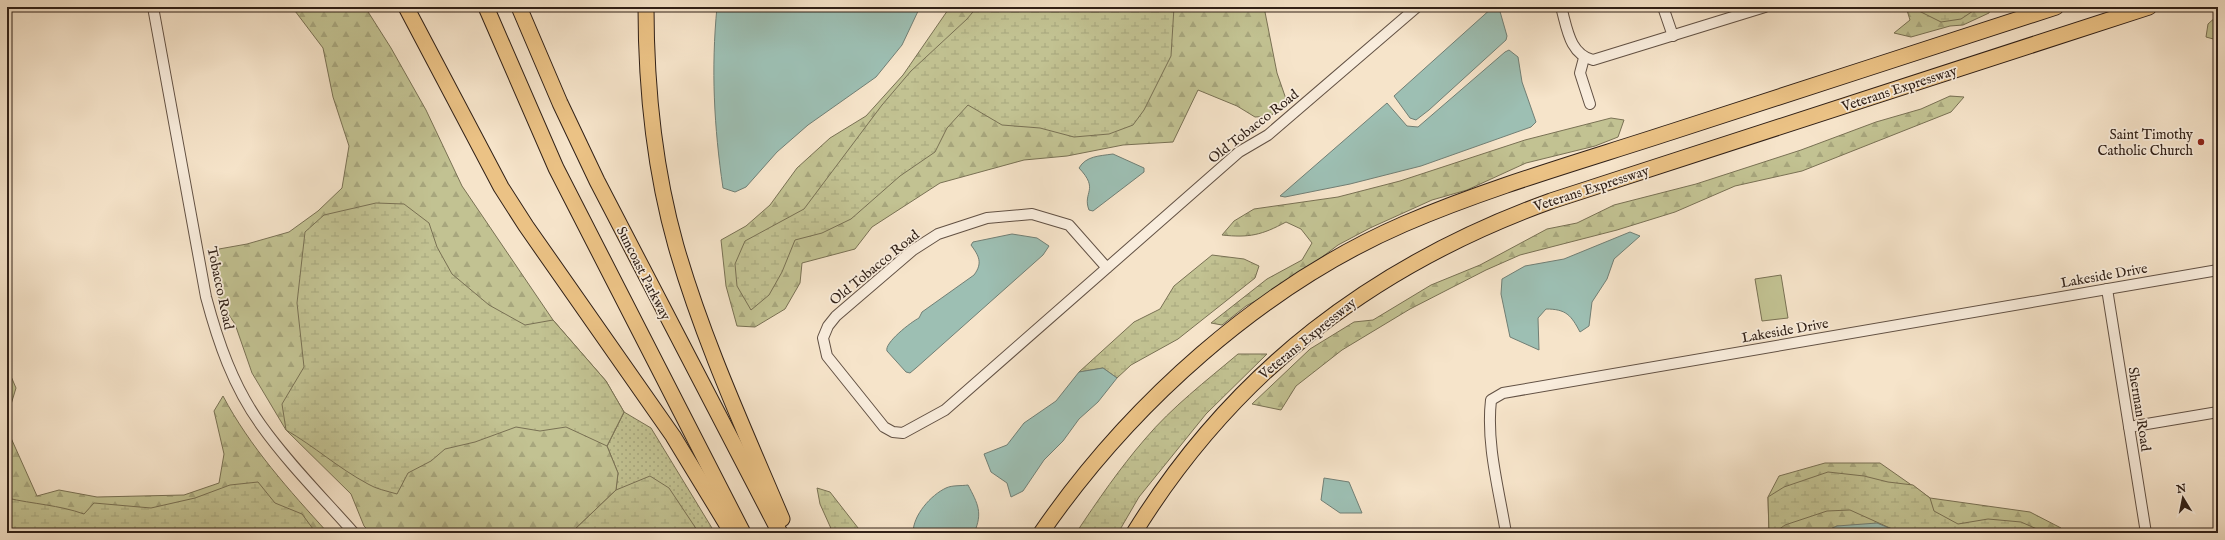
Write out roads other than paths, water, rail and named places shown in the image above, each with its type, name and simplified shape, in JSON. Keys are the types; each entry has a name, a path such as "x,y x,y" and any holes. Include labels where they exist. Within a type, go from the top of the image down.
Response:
{"highway":[{"path":"406,7 501,187 530,233 673,436 732,533"},
{"path":"486,7 556,168 744,533"},
{"name":"Suncoast Parkway","path":"519,7 560,103 597,181 780,533"},
{"path":"646,7 647,77 650,114 662,182 676,244 705,334 788,533"},
{"name":"Veterans Expressway","path":"1041,533 1077,484 1110,446 1182,372 1226,334 1264,306 1323,266 1368,241 1402,225 1477,195 2056,7"},
{"name":"Veterans Expressway","path":"1134,533 1181,464 1208,431 1254,381 1309,333 1342,308 1391,275 1445,246 1483,227 1551,201 2149,7"}],"street":[{"name":"Tobacco Road","path":"153,7 206,297 216,336 238,387 260,424 354,533"},
{"name":"Old Tobacco Road","path":"1107,268 1069,225 1032,214 987,218 954,227 938,234 913,250 836,316 828,326 823,338 826,356 884,427 893,432 903,433 945,410 1107,268 1239,152 1268,134 1417,7"},
{"path":"1561,7 1575,51 1584,58 1593,60 1765,7"},
{"path":"1664,7 1673,36"},
{"path":"1584,58 1580,73 1590,104"},
{"name":"Lakeside Drive","path":"1506,533 1491,441 1489,415 1491,400 1503,393 2218,270"},
{"name":"Sherman Road","path":"2107,289 2146,533"},
{"path":"2129,427 2218,412"}],"water":[{"path":"717,7 920,7 902,45 876,77 808,125 777,152 746,187 735,192 723,188 717,143 714,98 714,53"},
{"path":"1493,7 1499,8 1507,36 1506,40 1429,110 1416,120 1410,118 1394,96"},
{"path":"1509,50 1518,57 1522,82 1536,122 1531,127 1421,166 1350,184 1285,197 1280,196 1387,103 1407,126 1418,127"},
{"path":"1113,154 1144,168 1144,172 1093,211 1089,210 1087,199 1090,186 1085,175 1079,168 1089,159"},
{"path":"1630,232 1640,236 1614,259 1607,279 1592,302 1589,326 1580,332 1574,321 1567,314 1558,310 1546,309 1538,318 1539,350 1510,337 1501,294 1502,279 1525,266 1564,259"},
{"path":"1012,234 1037,238 1049,246 1043,255 916,368 910,373 906,372 887,351 887,347 890,343 905,328 919,318 922,312 974,275 977,271 979,260 971,245 973,242"},
{"path":"1103,368 1117,378 1098,402 1079,419 1063,441 1044,460 1023,491 1011,497 1007,483 991,472 984,454 1007,445 1024,423 1056,401 1079,372"},
{"path":"1324,478 1349,482 1362,513 1340,513 1321,500"},
{"path":"968,485 977,503 979,514 974,533 913,533 919,513 935,495 948,487"},
{"path":"1877,523 1901,533 1822,533 1837,526"}],"place":[{"name":"Saint Timothy Catholic Church","path":"2201,142"}]}
